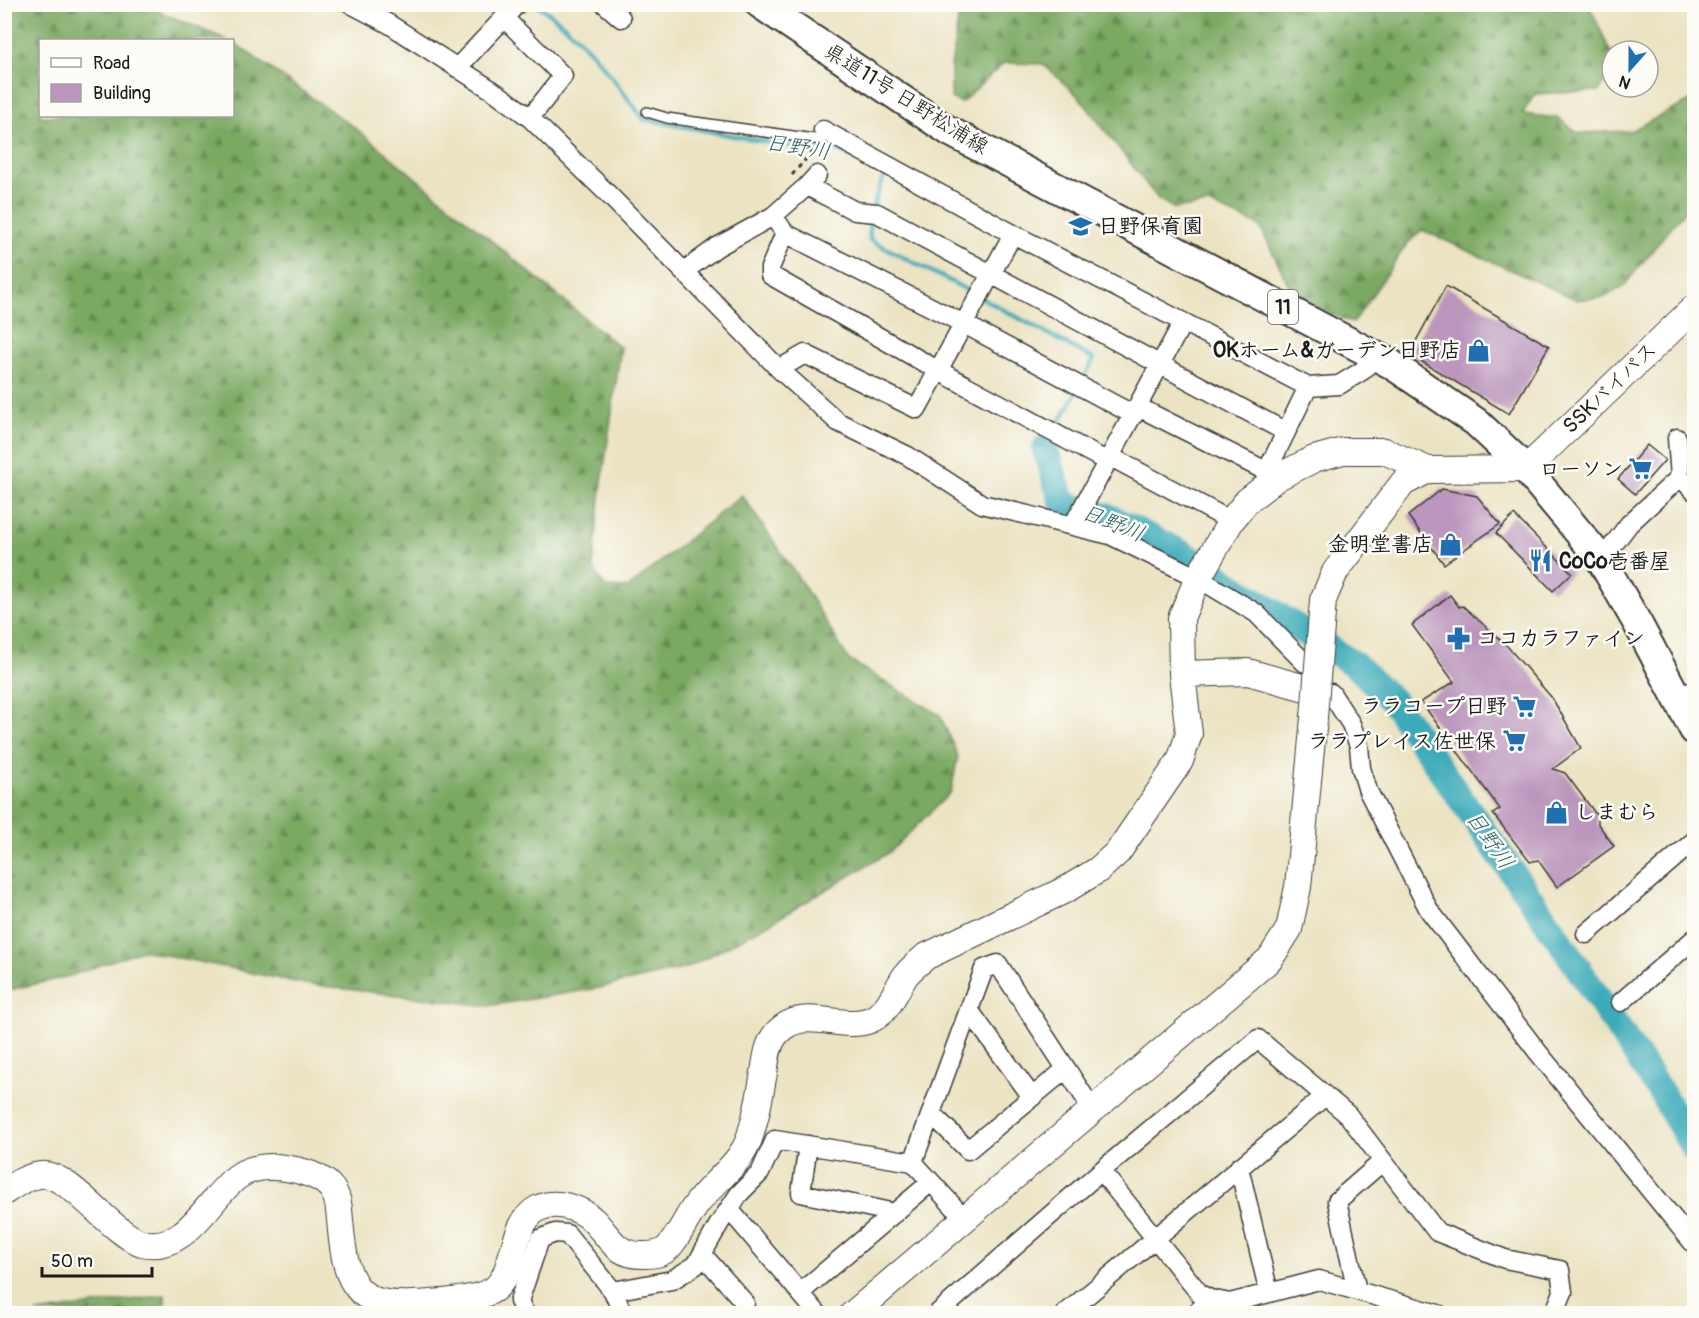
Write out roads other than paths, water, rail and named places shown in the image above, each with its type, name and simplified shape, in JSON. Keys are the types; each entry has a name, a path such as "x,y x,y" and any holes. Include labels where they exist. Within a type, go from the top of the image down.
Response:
{"main road":[{"name":"県道11号 日野松浦線","path":"760,4 949,131 1376,357 1476,422 1526,469 1601,561 1639,626 1686,694 1695,730"}],"street":[{"path":"351,4 389,24 498,94 530,118 616,202 778,369 838,422 908,456 982,504 1110,536 1198,578 1256,613 1305,663"},
{"path":"605,4 621,18"},
{"path":"457,68 510,11 563,76 530,118"},
{"path":"822,135 1308,387 1339,385 1362,371 1376,357"},
{"path":"683,272 717,247 773,216 812,180 855,211 877,213 1286,432"},
{"path":"773,216 785,233 1136,411 1273,474"},
{"path":"785,233 770,268 770,275 939,371 1231,521"},
{"path":"778,369 805,354 917,409 1013,234"},
{"name":"SSKバイパス","path":"1526,469 1695,308"},
{"path":"1072,525 1183,322"},
{"path":"1273,474 1286,432 1308,387"},
{"path":"1677,438 1680,477 1695,491"},
{"path":"4,1192 24,1179 44,1174 62,1181 122,1233 136,1241 148,1244 162,1243 192,1226 232,1181 242,1174 265,1167 297,1170 320,1179 332,1188 338,1201 344,1259 351,1278 358,1288 369,1298 382,1303 434,1308 495,1290 504,1278 522,1227 531,1213 541,1206 557,1204 585,1213 595,1222 607,1239 620,1249 634,1255 651,1256 664,1251 696,1205 738,1159 749,1140 768,1049 776,1034 794,1022 818,1018 866,1022 883,1013 908,973 925,957 1067,889 1098,870 1118,852 1180,761 1188,734 1182,674 1181,618 1198,578 1231,521 1273,474 1314,459 1343,452 1384,452 1428,470 1526,469"},
{"path":"853,1314 1270,959 1289,929 1298,887 1314,718 1323,692 1323,600 1335,572 1404,483 1428,470"},
{"path":"1601,561 1629,524 1680,477"},
{"path":"1182,674 1248,672 1323,692 1351,724 1359,746 1361,768 1368,791 1429,910 1537,1051 1695,1244"},
{"path":"1587,934 1695,841"},
{"path":"1621,1002 1695,939"},
{"path":"913,1162 984,969 998,964 1093,1110"},
{"path":"969,1010 1032,1097"},
{"path":"937,1314 1101,1171 1258,1039 1348,1115 1437,1232 1505,1259 1560,1270 1563,1292 1554,1314"},
{"path":"931,1113 968,1150 1066,1069"},
{"path":"1065,1314 1325,1096"},
{"path":"613,1291 672,1280 696,1265 739,1194 760,1173 774,1140 913,1162 964,1219"},
{"path":"808,1145 801,1193 895,1213"},
{"path":"1357,1291 1337,1201 1383,1161"},
{"path":"1239,1167 1269,1293"},
{"path":"1101,1171 1200,1294 1210,1299 1230,1304 1319,1280 1438,1314"},
{"path":"801,1292 931,1182"},
{"path":"729,1209 818,1314"},
{"path":"525,1314 519,1301 540,1239 555,1233 567,1234 577,1245 613,1291 623,1314"},
{"path":"702,1254 737,1300"},
{"path":"1196,1314 1210,1299"}],"lane":[{"path":"647,112 667,118 822,135"}],"waterway":[{"name":"日野川","path":"535,4 551,14 580,41 643,119 799,148 833,149 885,173 872,209"},
{"name":"日野川","path":"869,217 870,240 975,294"},
{"name":"日野川","path":"982,298 1094,359 1082,382"},
{"name":"日野川","path":"1056,429 1078,389"},
{"name":"日野川","path":"1045,449 1052,437"},
{"name":"日野川","path":"1045,449 1063,504 1109,517 1184,554 1355,665 1392,700 1560,941 1662,1094 1694,1149"}],"place":[{"name":"日野保育園","path":"1080,226"},
{"name":"OKホーム&ガーデン日野店","path":"1479,350"},
{"name":"ローソン","path":"1641,469"},
{"name":"金明堂書店","path":"1451,544"},
{"name":"CoCo壱番屋","path":"1541,561"},
{"name":"ココカラファイン","path":"1459,638"},
{"name":"ララコープ日野","path":"1525,706"},
{"name":"ララプレイス佐世保","path":"1514,741"},
{"name":"しまむら","path":"1557,812"}]}
